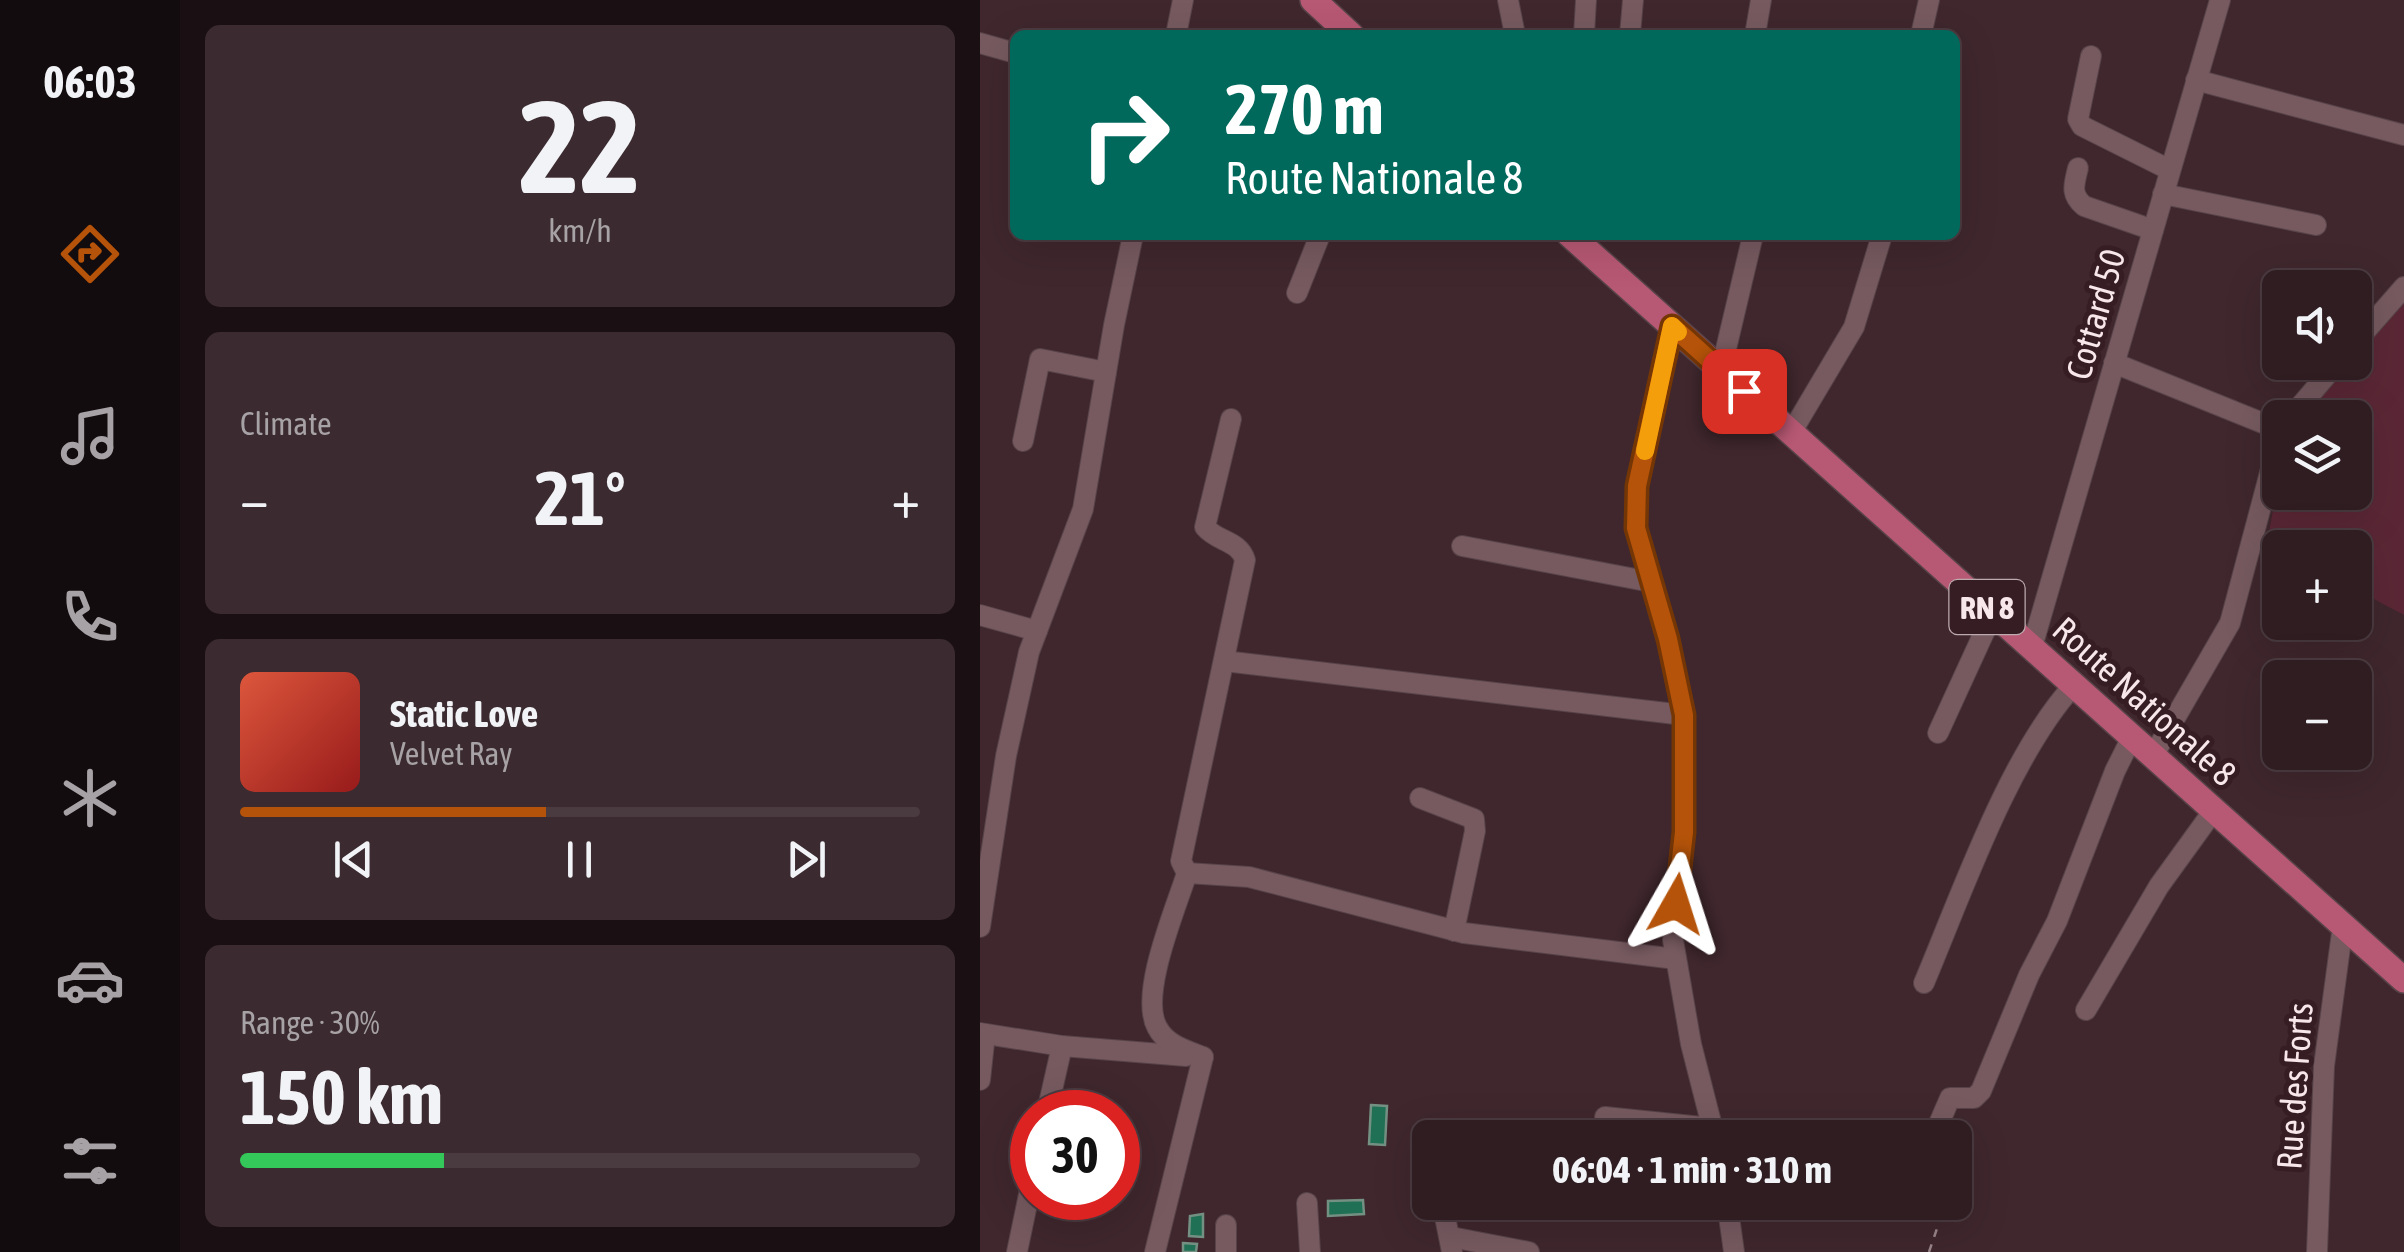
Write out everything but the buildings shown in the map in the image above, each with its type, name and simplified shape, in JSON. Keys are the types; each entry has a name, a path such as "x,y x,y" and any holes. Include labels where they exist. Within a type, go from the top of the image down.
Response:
{"main road":[{"path":"1318,2 1346,30"},
{"name":"Route Nationale 8","path":"1577,240 2404,980"}],"street":[{"path":"1177,30 1184,0"},
{"path":"1508,0 1513,30"},
{"path":"1584,30 1586,0"},
{"path":"1630,30 1633,0"},
{"path":"1755,30 1761,0"},
{"path":"1922,30 1929,0"},
{"name":"Cottard 50","path":"2032,647 2220,0"},
{"path":"980,43 1010,52"},
{"path":"2090,56 2078,119 2082,126 2170,170"},
{"path":"2196,80 2404,135"},
{"path":"2078,168 2073,188 2084,206 2153,230"},
{"path":"2163,194 2316,225"},
{"path":"980,928 989,816 1029,652 1083,509 1132,240"},
{"path":"1297,293 1318,240"},
{"path":"1721,370 1751,240"},
{"path":"1791,432 1854,327 1880,240"},
{"path":"2372,324 2404,287"},
{"path":"1672,326 1637,486 1636,528 1684,715 1684,832 1673,940 1690,1044 1710,1120"},
{"path":"1024,441 1040,359 1106,372"},
{"path":"2114,363 2262,425"},
{"path":"2305,400 2323,380"},
{"path":"1203,1058 1169,1042 1152,1012 1154,980 1187,873 1181,860 1245,560 1238,547 1206,527 1231,418"},
{"path":"2153,756 2230,623 2262,501"},
{"path":"1462,546 1651,582"},
{"path":"1938,733 1993,612"},
{"path":"980,615 1037,630"},
{"path":"1224,661 1684,715"},
{"path":"1924,983 2008,790 2050,714 2074,685"},
{"path":"1940,1120 1950,1098 1974,1098 1981,1092 2132,737"},
{"path":"1420,798 1474,819 1476,831 1454,931"},
{"path":"2086,1010 2159,886 2214,810"},
{"path":"1187,873 1249,876 1454,931 1676,959"},
{"name":"Rue des Forts","path":"2317,1252 2324,1066 2343,925"},
{"path":"980,1080 983,1034 1062,1046 1203,1058"},
{"path":"1052,1090 1062,1046"},
{"path":"1155,1252 1203,1058"},
{"path":"1605,1117 1627,1120"},
{"path":"1307,1203 1310,1252"},
{"path":"1017,1252 1024,1220"},
{"path":"1730,1220 1734,1252"},
{"path":"1226,1225 1226,1252"},
{"path":"1451,1244 1530,1252"}],"path":[{"path":"1928,1252 1940,1220"}],"shaded area":[{"path":"2404,297 2404,615 2372,598 2372,530 2269,530 2273,510 2372,510 2372,400 2318,400 2336,380 2372,380 2372,336"}],"slow traffic":[{"path":"1645,451 1672,326 1678,332"}],"route":[{"path":"1676,904 1684,832 1684,715 1668,639 1636,528 1637,486 1672,326 1744,391"}]}
